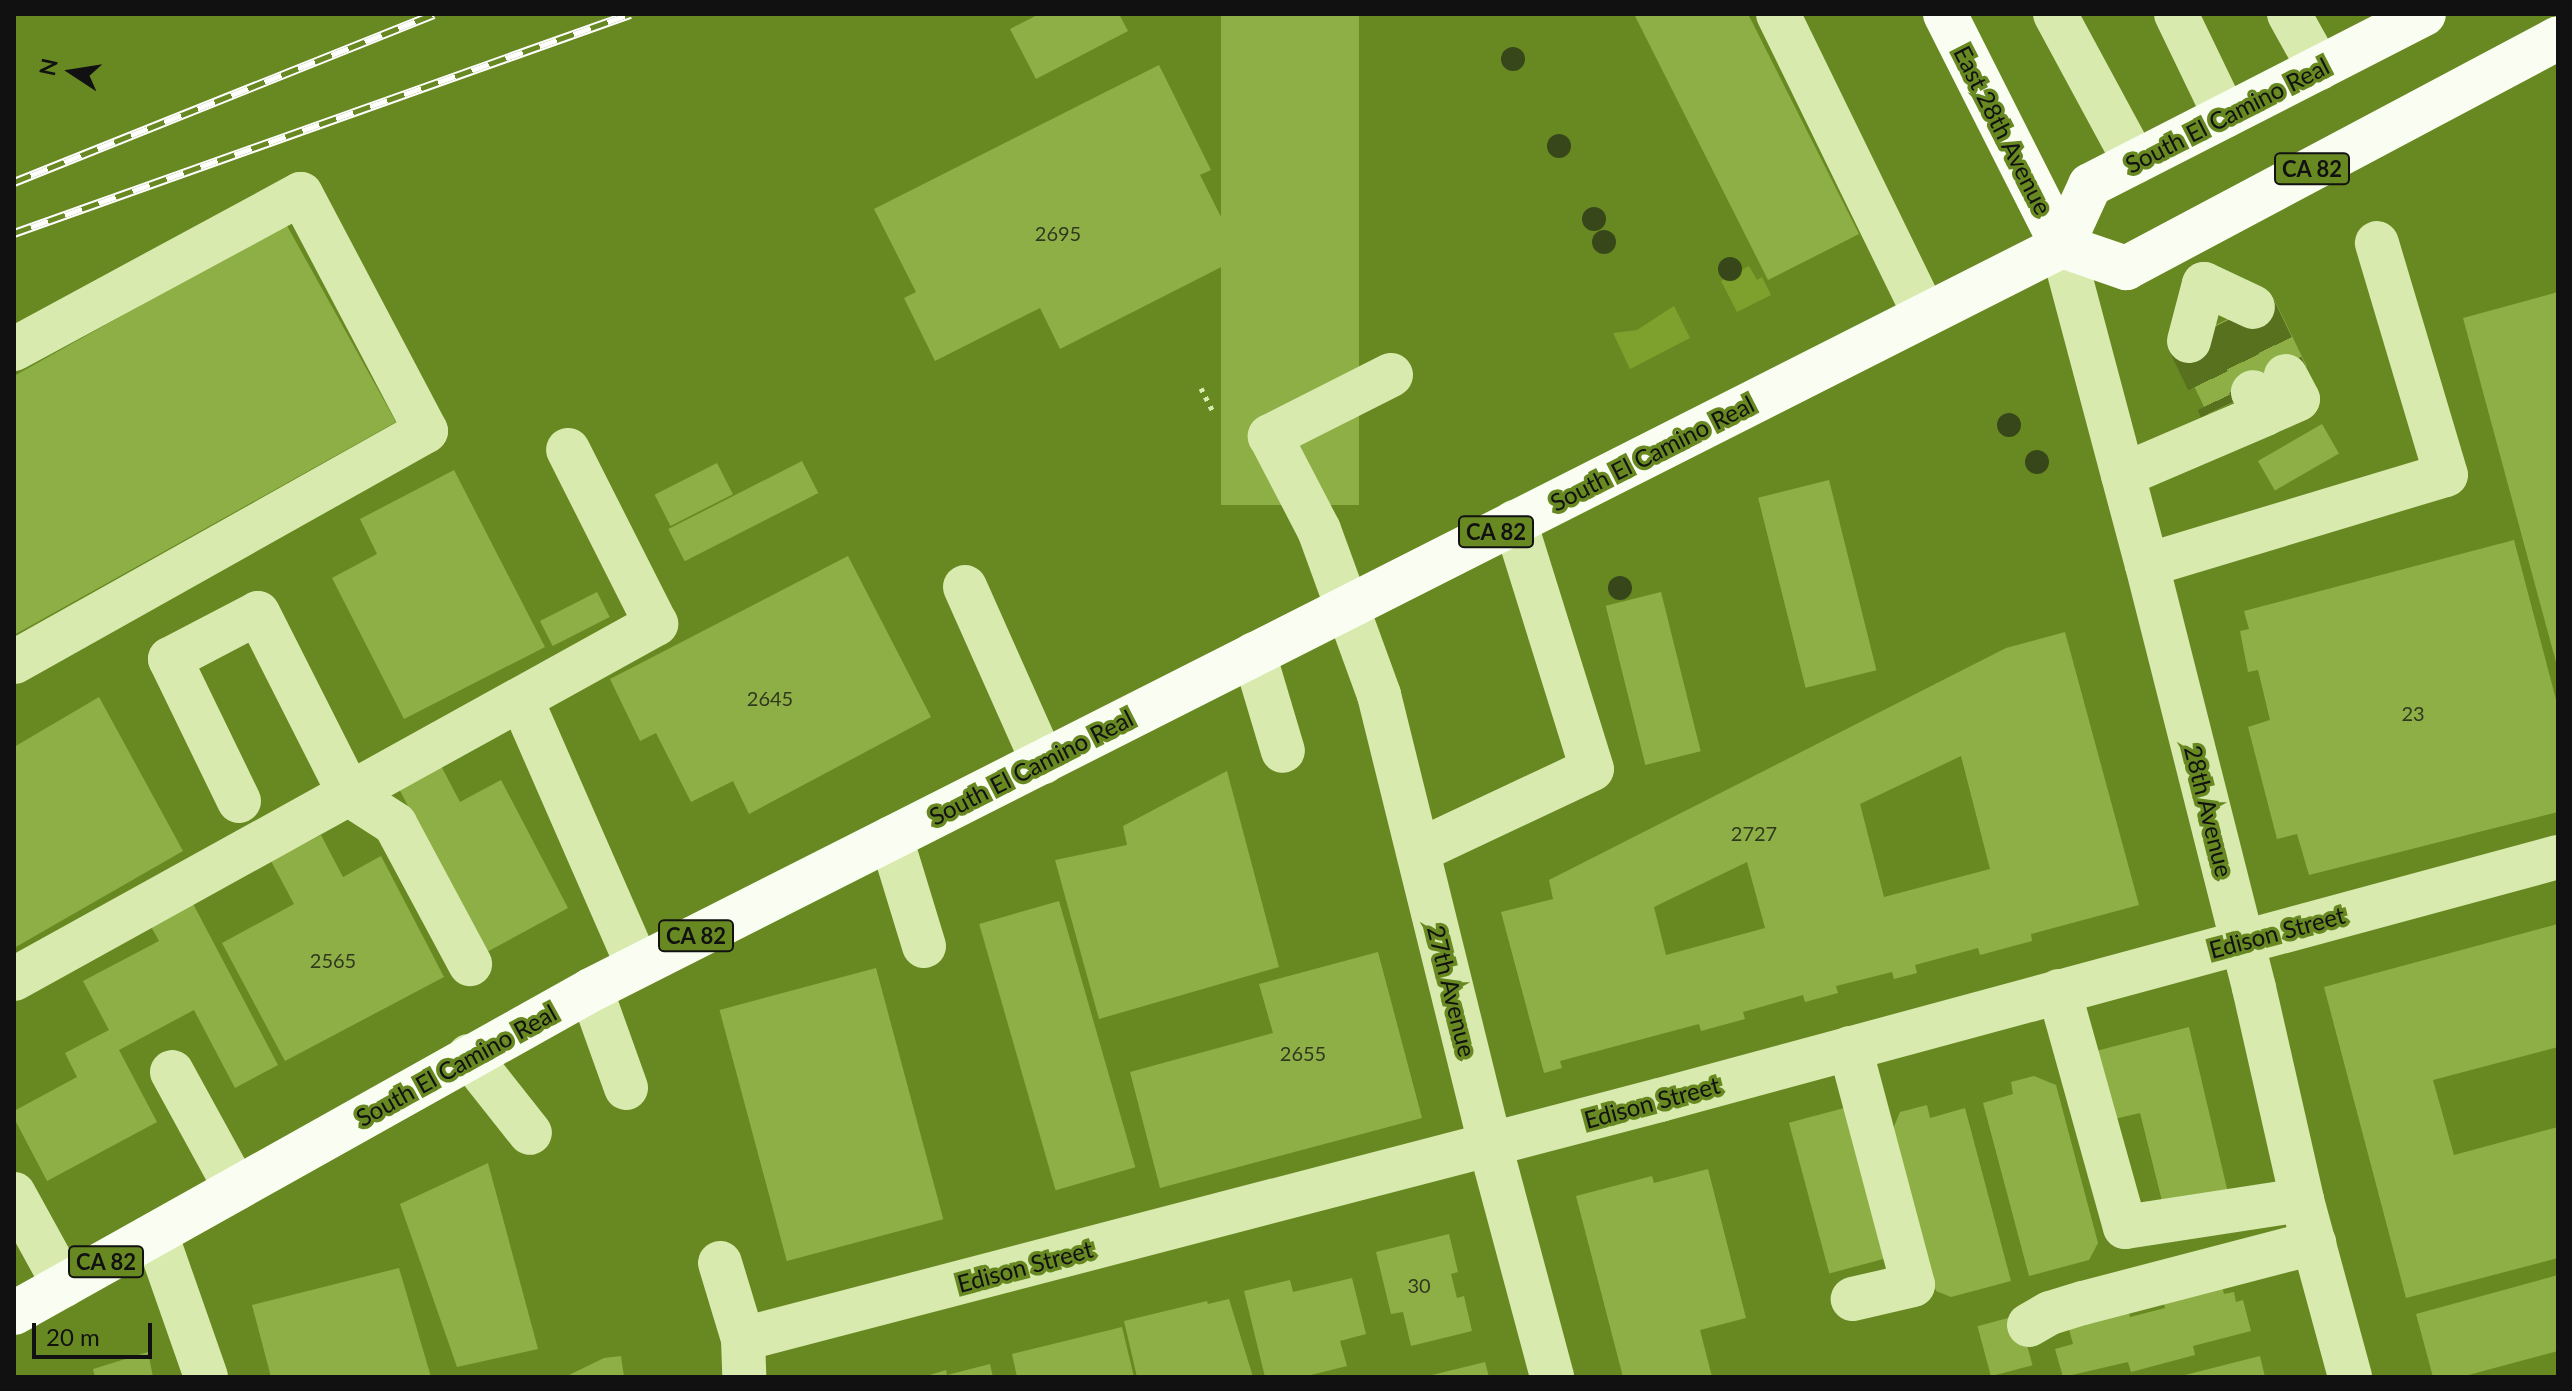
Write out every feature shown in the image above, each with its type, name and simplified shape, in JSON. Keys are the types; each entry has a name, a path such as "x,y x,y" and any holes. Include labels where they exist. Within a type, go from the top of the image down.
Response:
{"main road":[{"name":"East 28th Avenue","path":"1945,14 2062,246"},
{"name":"South El Camino Real","path":"14,1313 591,990 2062,246 2090,185 2319,68 2410,17"},
{"name":"CA 82","path":"2062,246 2126,268 2558,38"}],"street":[{"path":"1778,14 1925,315"},
{"path":"2055,14 2135,162"},
{"path":"2176,14 2225,116"},
{"path":"2289,14 2319,68"},
{"path":"14,349 301,194 426,431 14,662"},
{"path":"2185,238 2221,324"},
{"path":"2147,565 2446,475 2377,243"},
{"name":"28th Avenue","path":"2062,246 2147,565 2243,942 2302,1200 2350,1377"},
{"name":"27th Avenue","path":"1391,375 1270,436 1319,530 1379,695 1490,1145 1552,1377"},
{"path":"2123,475 2251,404"},
{"path":"14,979 522,701 656,624 568,450"},
{"path":"1418,851 1592,769 1515,522"},
{"path":"965,587 1043,762"},
{"path":"239,801 170,659 258,613 350,795 395,824 470,964"},
{"path":"1254,654 1283,751"},
{"path":"522,701 638,966"},
{"path":"891,838 924,946"},
{"name":"Edison Street","path":"744,1358 1490,1145 2558,857"},
{"path":"591,990 626,1088"},
{"path":"2059,991 2125,1227 2302,1200"},
{"path":"1850,1048 1913,1285 1853,1299"},
{"path":"469,1056 530,1133"},
{"path":"172,1072 236,1189"},
{"path":"14,1194 64,1285"},
{"path":"156,1234 206,1377"},
{"path":"2029,1325 2050,1313 2083,1303 2314,1243"},
{"path":"720,1263 744,1358"}],"path":[{"path":"1201,388 1214,413"}],"green space":[{"path":"1749,266 1757,280 1762,277 1771,295 1737,312 1721,281"},
{"path":"1674,306 1690,338 1630,369 1613,333 1637,330"}],"building":[{"path":"1039,14 1119,14 1128,31 1036,79 1010,29"},
{"path":"1221,14 1359,14 1359,505 1221,505"},
{"path":"1634,14 1748,14 1859,234 1768,280"},
{"path":"1159,65 1211,170 1200,175 1241,257 1060,349 1040,308 935,361 904,298 916,292 874,209"},
{"path":"286,224 396,422 14,635 14,376"},
{"path":"2558,292 2558,666 2557,666 2463,318"},
{"path":"2273,297 2307,366 2208,414 2174,345"},
{"path":"2322,424 2339,453 2275,490 2258,461"},
{"path":"802,461 818,493 685,561 668,529"},
{"path":"717,463 733,494 671,526 655,495"},
{"path":"454,470 545,647 404,719 332,578 377,554 360,519"},
{"path":"1829,480 1876,670 1806,688 1758,498"},
{"path":"2514,540 2558,707 2558,812 2309,875 2297,834 2277,839 2248,727 2270,720 2258,670 2248,672 2240,631 2249,629 2244,611"},
{"path":"848,556 931,717 749,814 733,781 691,802 656,733 640,741 610,679"},
{"path":"597,592 610,617 553,646 540,621"},
{"path":"1661,592 1701,751 1645,765 1606,606"},
{"path":"2065,632 2139,905 2031,934 2032,941 1980,955 1978,948 1915,965 1917,973 1894,979 1892,972 1836,986 1838,993 1805,1002 1803,995 1743,1012 1745,1019 1701,1031 1699,1024 1560,1061 1562,1068 1544,1073 1501,912 1553,899 1549,880 2006,648","holes":["1961,756 1990,869 1884,897 1860,804","1747,862 1765,928 1666,955 1654,907"]},
{"path":"99,697 183,851 14,948 14,747"},
{"path":"439,762 460,802 501,780 568,908 485,953 397,785"},
{"path":"1227,771 1279,967 1099,1019 1055,860 1127,845 1123,826"},
{"path":"321,835 343,877 381,856 444,977 285,1061 222,943 294,904 271,861"},
{"path":"190,898 278,1065 235,1088 194,1010 119,1050 157,1122 47,1181 14,1118 14,1111 77,1077 65,1053 109,1030 83,981 159,941 148,921"},
{"path":"1059,901 1135,1167 1056,1190 979,924"},
{"path":"2558,924 2558,1047 2433,1080 2454,1155 2558,1127 2558,1258 2406,1298 2324,987"},
{"path":"1378,952 1422,1118 1160,1188 1130,1072 1273,1033 1259,984"},
{"path":"876,968 943,1219 787,1261 720,1010"},
{"path":"2189,1027 2228,1193 2164,1209 2140,1113 2110,1120 2092,1052"},
{"path":"2034,1076 2056,1085 2098,1243 2089,1260 2029,1276 1983,1103 2013,1094 2011,1082"},
{"path":"1927,1105 1930,1118 1965,1108 2011,1281 1951,1297 1936,1291 1893,1129 1900,1112"},
{"path":"1844,1108 1884,1259 1829,1273 1789,1123"},
{"path":"488,1163 538,1349 457,1367 400,1204"},
{"path":"1708,1169 1746,1318 1700,1330 1712,1377 1623,1377 1576,1196 1652,1176 1654,1183"},
{"path":"1449,1234 1458,1272 1451,1274 1457,1298 1464,1296 1472,1331 1411,1346 1403,1312 1391,1314 1376,1252"},
{"path":"399,1268 431,1377 271,1377 252,1305"},
{"path":"2219,1273 2224,1294 2234,1292 2236,1302 2243,1300 2251,1331 2193,1346 2195,1355 2131,1372 2128,1362 2063,1377 2055,1349 2073,1344 2065,1314 2128,1309 2130,1317 2165,1308 2164,1304"},
{"path":"2558,1275 2558,1351 2461,1377 2433,1377 2416,1314"},
{"path":"1352,1278 1366,1334 1340,1341 1347,1366 1303,1377 1265,1377 1244,1291 1290,1280 1293,1292"},
{"path":"1229,1299 1253,1377 1137,1377 1124,1321 1207,1301 1208,1304"},
{"path":"2019,1315 2032,1365 1991,1376 1977,1326"},
{"path":"1122,1327 1134,1377 1017,1377 1012,1354"},
{"path":"148,1352 153,1377 95,1377 93,1369"},
{"path":"621,1356 624,1377 565,1377 604,1358"},
{"path":"2260,1356 2265,1377 2181,1377 2181,1376"},
{"path":"1485,1362 1489,1377 1428,1377 1428,1376"},
{"path":"990,1364 993,1377 923,1377 946,1370 947,1375"}],"tunnel":[{"path":"2253,307 2286,376"},
{"path":"2220,324 2253,392"},
{"path":"2189,341 2221,408"}],"railway":[{"path":"14,182 434,14"},
{"path":"14,233 630,14"}]}
